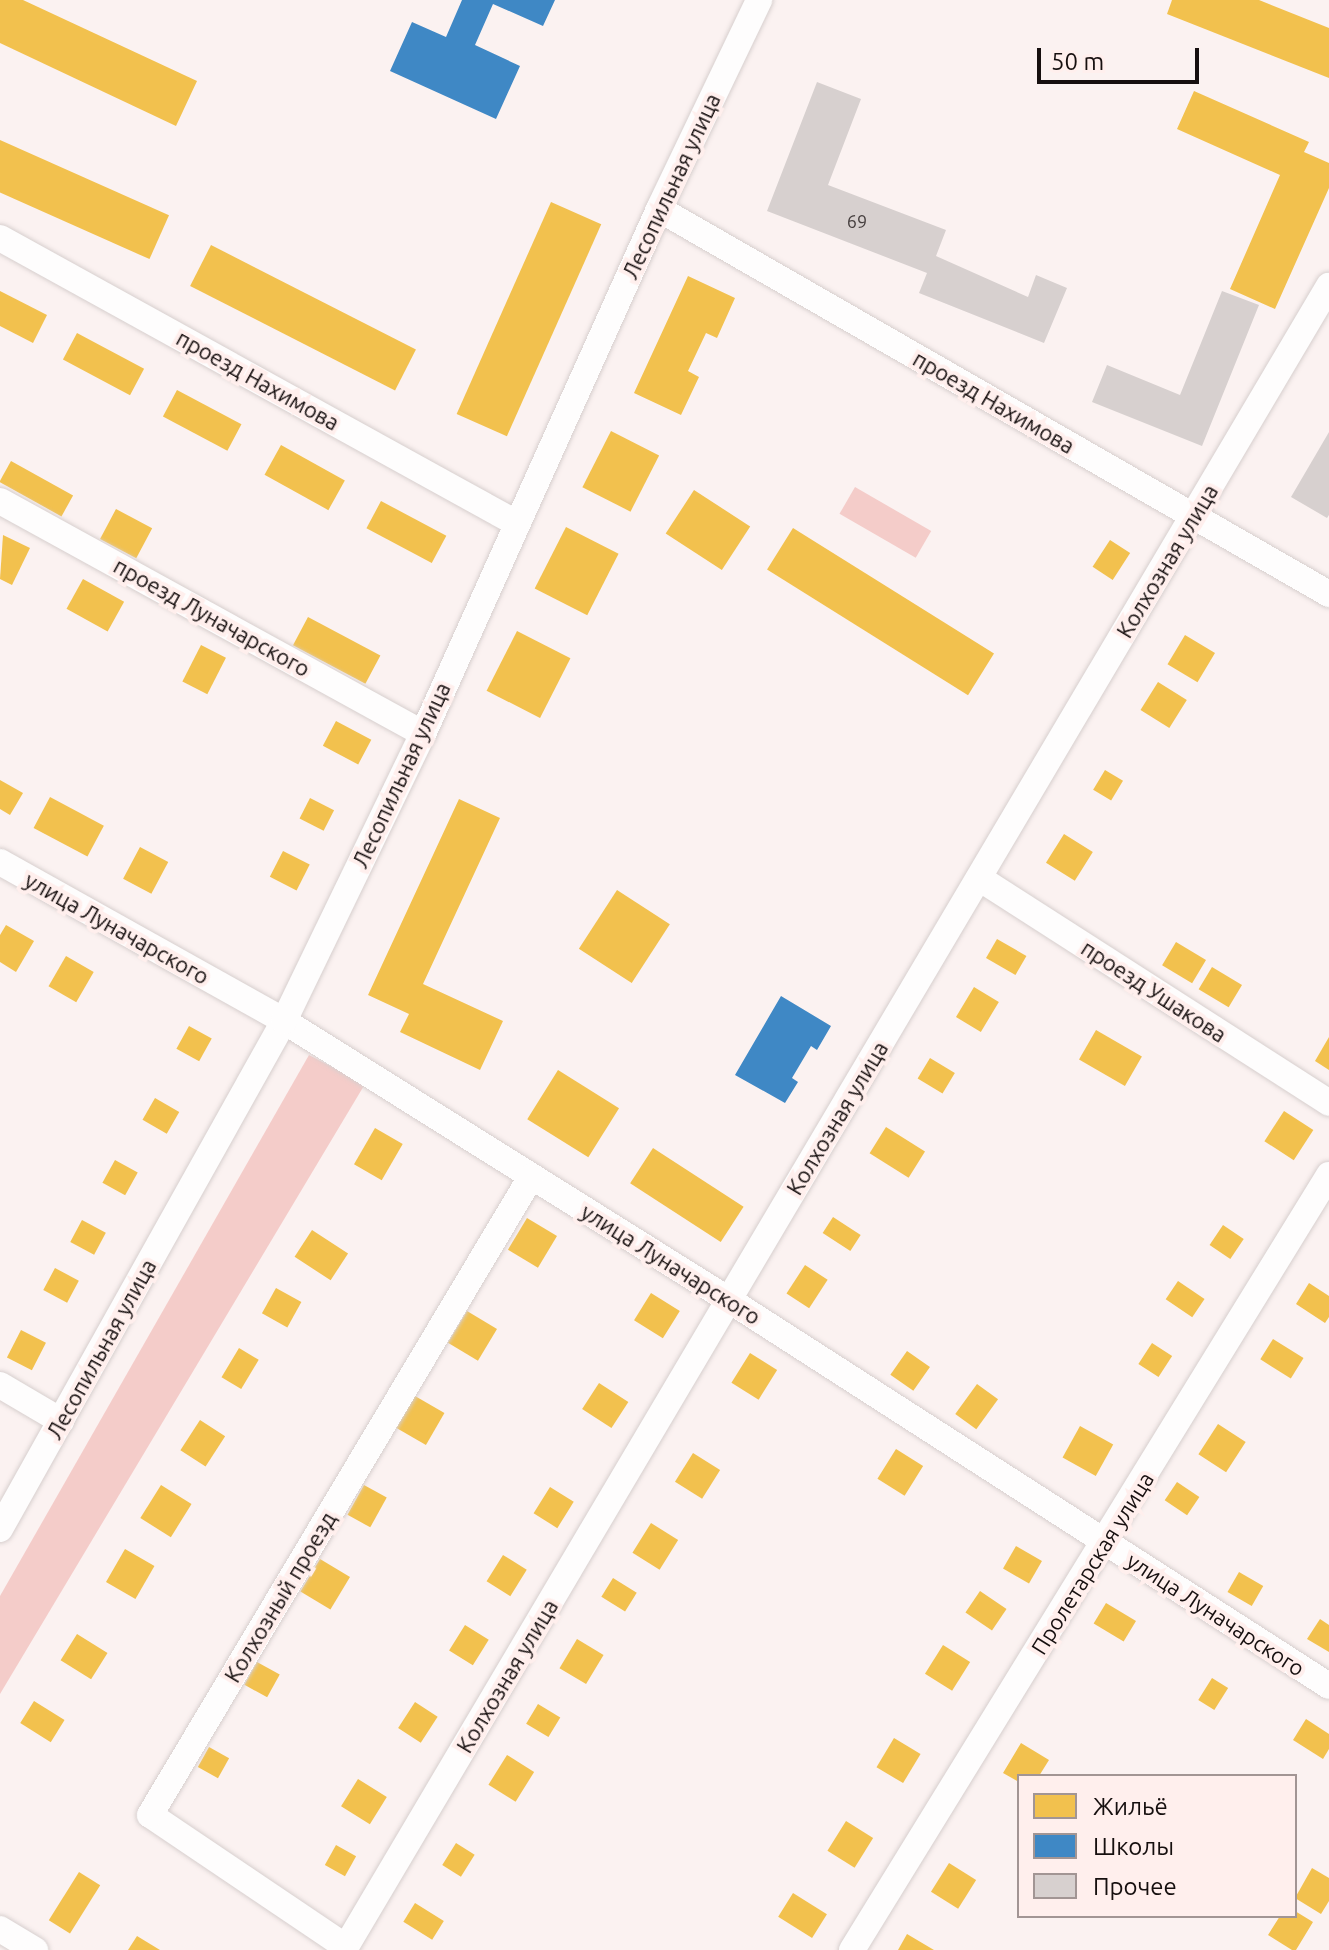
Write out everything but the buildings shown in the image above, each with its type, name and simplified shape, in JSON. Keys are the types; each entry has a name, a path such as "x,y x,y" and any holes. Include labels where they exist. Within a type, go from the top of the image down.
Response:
{"street":[{"name":"Лесопильная улица","path":"0,1529 284,1021 423,734 659,209 759,0"},
{"name":"проезд Нахимова","path":"659,209 1329,594"},
{"name":"проезд Нахимова","path":"0,238 516,523"},
{"name":"Колхозная улица","path":"345,1948 1329,286"},
{"name":"проезд Луначарского","path":"0,501 423,734"},
{"name":"улица Луначарского","path":"0,862 284,1021 729,1300 1329,1686"},
{"name":"проезд Ушакова","path":"979,878 1329,1103"},
{"name":"Пролетарская улица","path":"852,1950 1329,1175"},
{"name":"Колхозный проезд","path":"345,1948 150,1815 531,1177"},
{"path":"0,1385 61,1421"},
{"path":"0,1929 35,1950"}],"shaded area":[{"path":"855,487 931,531 916,558 840,514"},
{"path":"309,1055 365,1084 0,1694 0,1596"}]}
